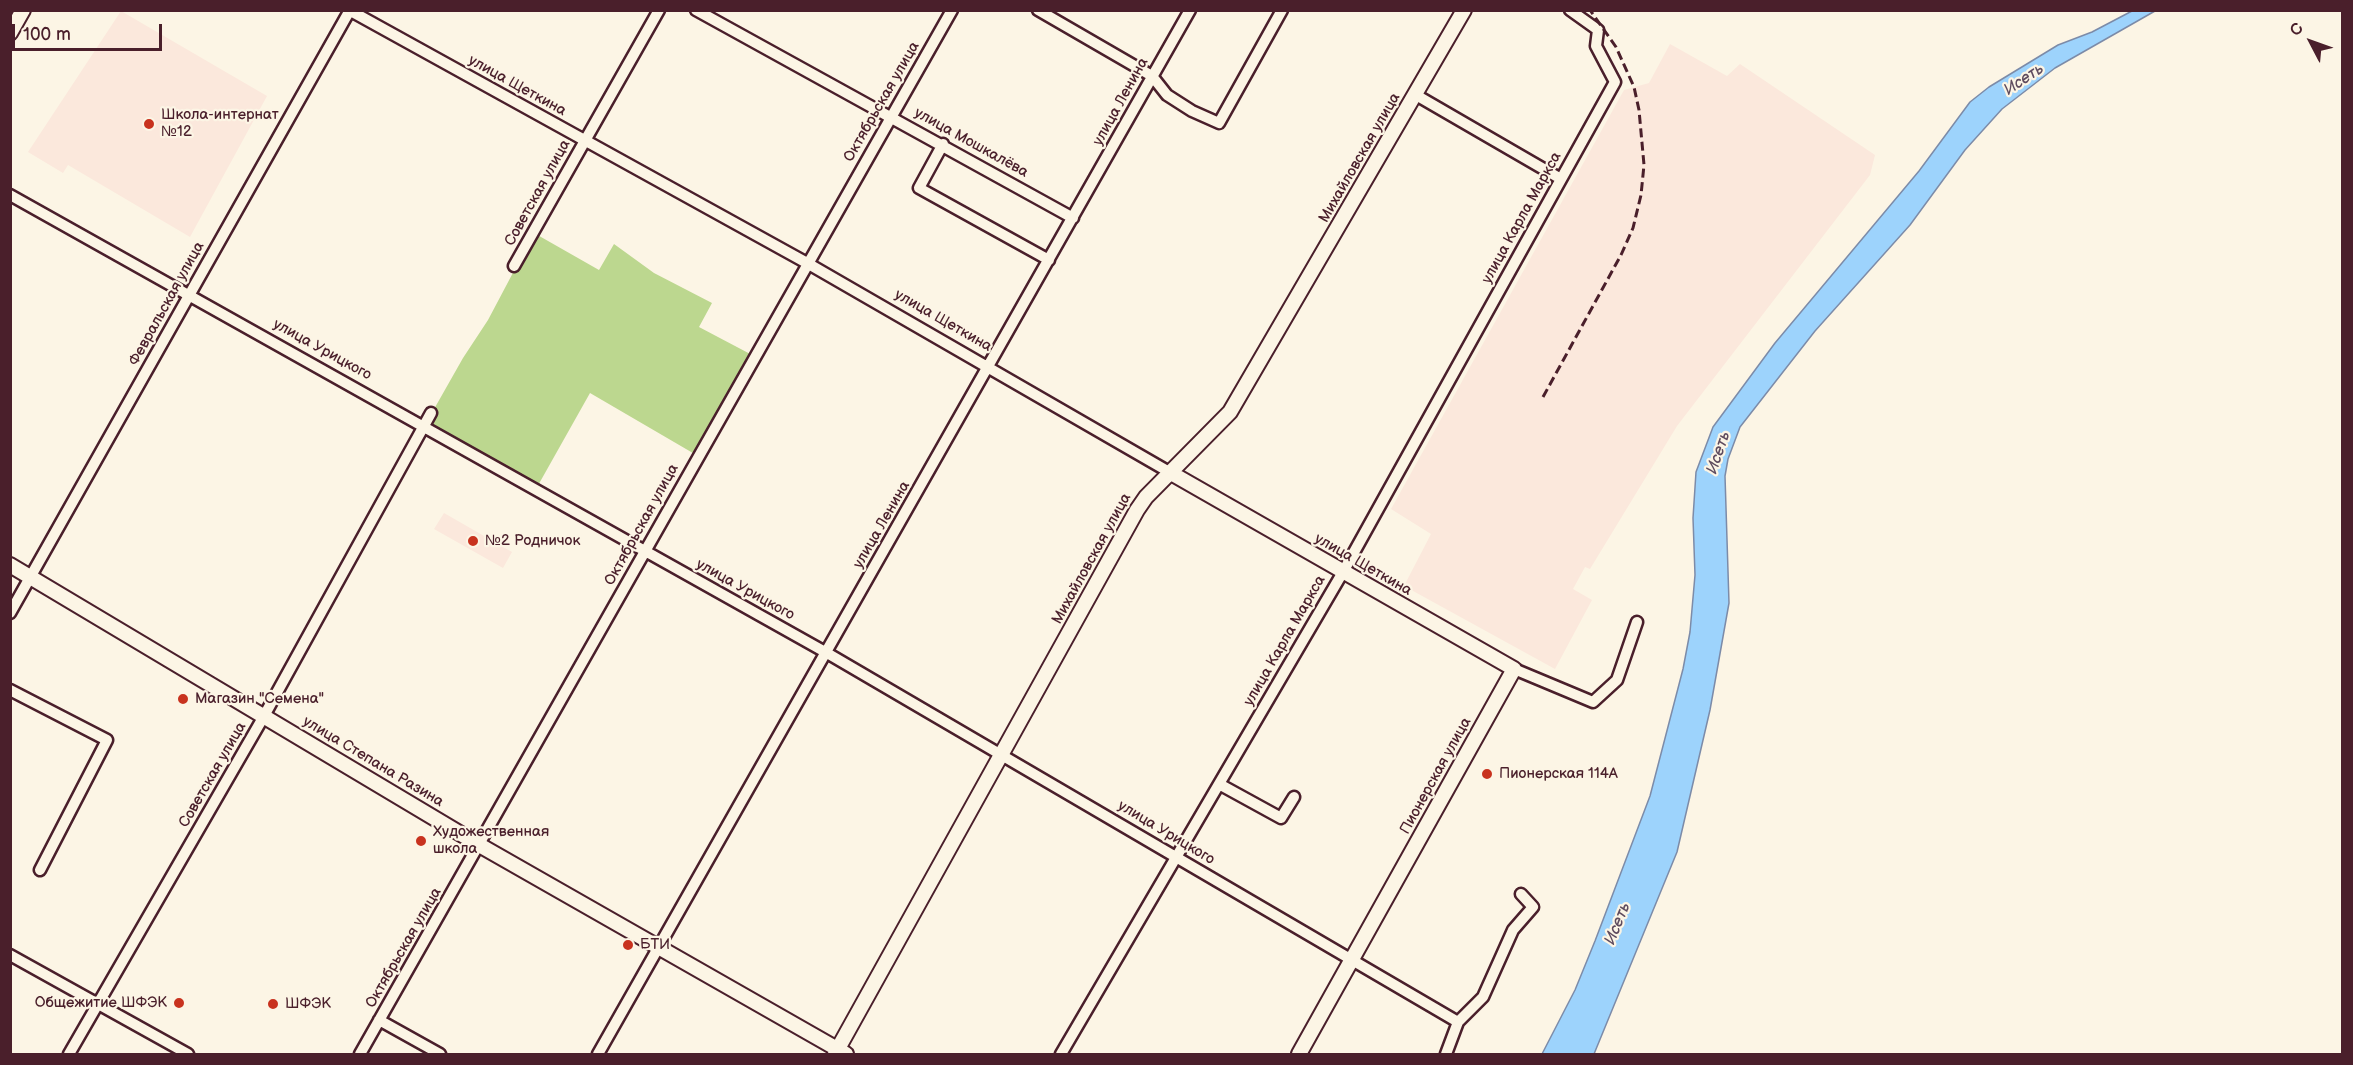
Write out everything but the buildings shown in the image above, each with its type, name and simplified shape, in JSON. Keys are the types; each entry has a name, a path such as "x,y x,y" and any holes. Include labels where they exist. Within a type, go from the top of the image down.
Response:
{"main road":[{"path":"10,33 23,10"},
{"name":"Михайловская улица","path":"839,1053 1137,510 1213,432 1237,403 1464,10"},
{"name":"улица Щеткина","path":"1171,473 1514,669"},
{"name":"улица Степана Разина","path":"10,565 480,846 659,947 839,1053"},
{"name":"Пионерская улица","path":"1299,1054 1514,669"}],"street":[{"name":"Советская улица","path":"514,266 659,10"},
{"name":"улица Мошкалёва","path":"696,10 943,144 1073,218"},
{"name":"Октябрьская улица","path":"360,1054 480,846 890,115 952,10"},
{"path":"1038,10 1152,76 1167,95 1192,111 1219,123 1282,10"},
{"name":"улица Ленина","path":"598,1054 990,367 1190,10"},
{"name":"улица Карла Маркса","path":"1061,1054 1343,572 1615,82 1596,46 1598,30 1570,10"},
{"name":"улица Щеткина","path":"350,11 807,263 1171,473"},
{"name":"Февральская улица","path":"10,613 32,578 350,11"},
{"path":"1416,95 1561,179"},
{"path":"943,144 918,188 1049,260"},
{"name":"улица Урицкого","path":"10,195 425,425 827,653 1458,1022"},
{"name":"Советская улица","path":"69,1054 264,716 431,413"},
{"path":"1514,669 1593,702 1617,680 1637,622"},
{"path":"10,690 107,740 40,870"},
{"path":"1219,784 1281,818 1294,797"},
{"path":"1446,1054 1458,1022 1483,997 1513,930 1533,907 1521,894"},
{"path":"10,955 188,1054"},
{"path":"379,1020 440,1054"}],"shaded area":[{"name":"Школа-интернат №12","path":"121,11 267,96 190,237 68,165 63,173 28,152"},
{"path":"1670,44 1727,76 1740,64 1875,155 1870,175 1677,426 1590,569 1585,567 1573,589 1592,600 1555,669 1404,586 1431,534 1391,509 1624,90 1649,83"},
{"name":"№2 Родничок","path":"444,513 512,552 503,568 434,529"}],"green space":[{"path":"534,233 599,270 614,244 654,273 712,303 699,327 754,356 698,456 590,393 536,489 425,425 463,358 488,320"}],"water":[{"name":"Исеть","path":"2132,11 2155,11 2055,68 2002,109 1965,150 1910,225 1815,331 1740,427 1728,459 1725,476 1729,603 1710,710 1677,852 1594,1054 1542,1054 1575,990 1650,796 1683,669 1690,632 1695,575 1693,518 1696,472 1713,427 1775,343 1919,171 1970,102 1989,87 2058,45 2092,32"}],"railway":[{"path":"1543,397 1621,255 1633,228 1641,195 1644,165 1639,110 1634,87 1616,47 1590,10"}],"place":[{"name":"Школа-интернат №12","path":"149,124"},
{"name":"№2 Родничок","path":"473,541"},
{"name":"Магазин \"Семена\"","path":"183,699"},
{"name":"Пионерская 114А","path":"1487,774"},
{"name":"Художественная школа","path":"421,841"},
{"name":"БТИ","path":"628,945"},
{"name":"Общежитие ШФЭК","path":"179,1003"},
{"name":"ШФЭК","path":"273,1004"}]}
